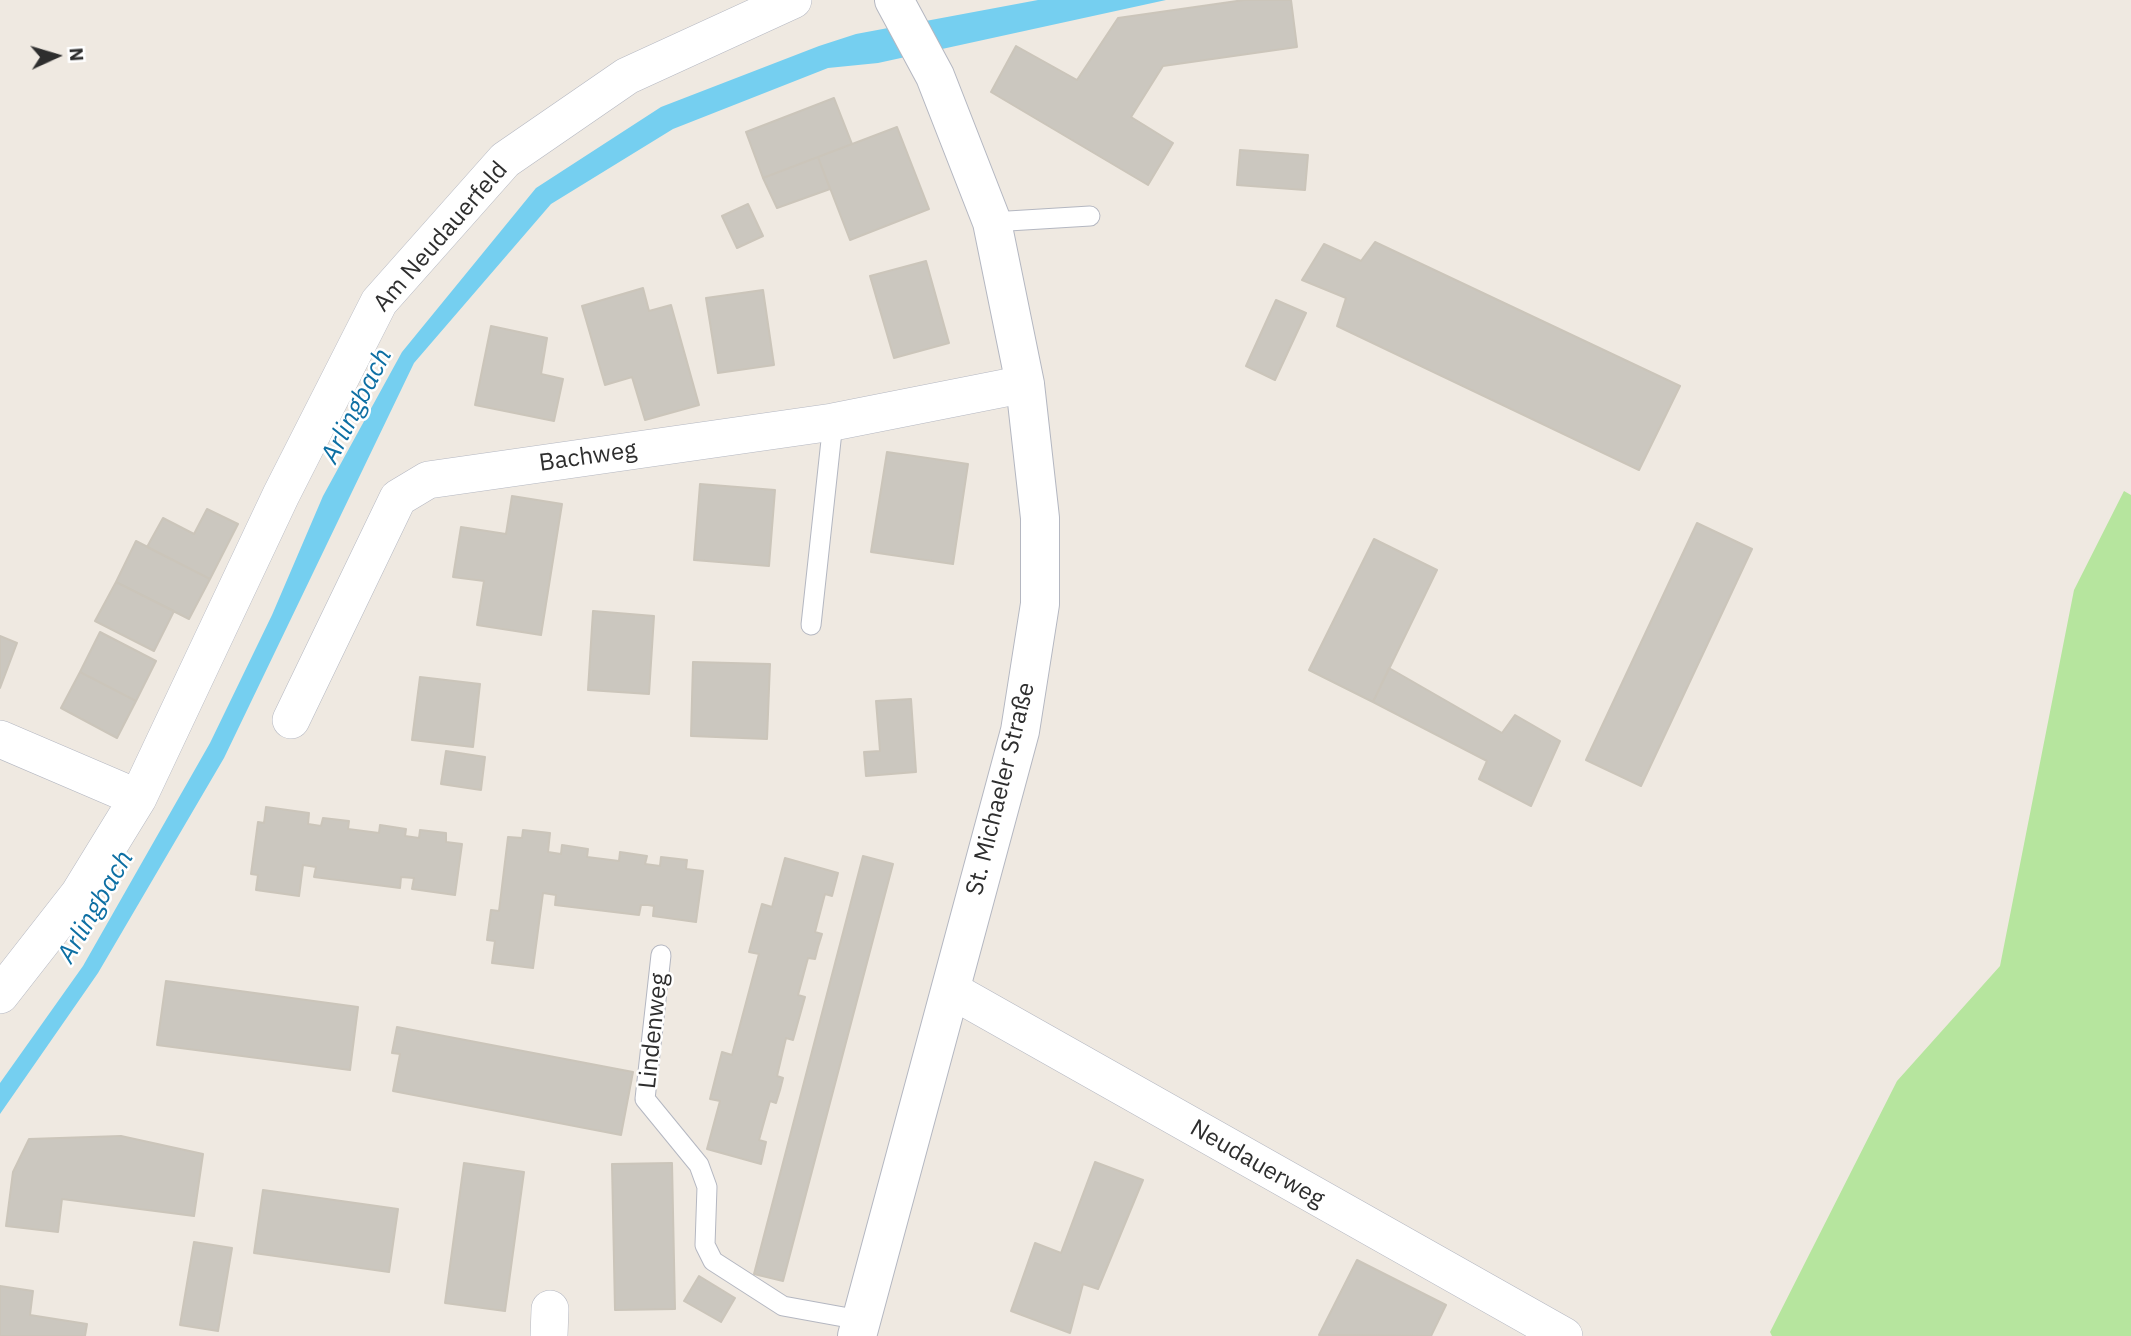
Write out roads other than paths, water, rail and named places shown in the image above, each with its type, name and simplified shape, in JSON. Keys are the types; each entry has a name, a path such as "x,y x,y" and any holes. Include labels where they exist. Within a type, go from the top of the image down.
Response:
{"main road":[{"name":"St. Michaeler Straße","path":"858,1328 1020,731 1041,604 1040,518 1025,384 992,222 935,76 894,0"}],"street":[{"name":"Am Neudauerfeld","path":"0,995 79,894 138,799 281,495 379,302 505,160 627,76 793,0"},
{"name":"Bachweg","path":"291,720 398,498 428,480 833,422 1025,384"},
{"path":"0,739 138,799"},
{"name":"Neudauerweg","path":"951,990 1564,1336"}],"lane":[{"path":"992,222 1090,216"},
{"path":"811,625 833,422"},
{"name":"Lindenweg","path":"661,955 645,1099 699,1165 707,1187 705,1245 713,1261 783,1306 858,1328"}],"water":[{"name":"Arlingbach","path":"1038,0 1166,0 878,63 828,68 673,129 551,204 414,363 224,758 98,973 0,1114 0,1083 83,966 210,743 272,615 323,496 402,352 536,188 661,107 819,46 856,34"}]}
